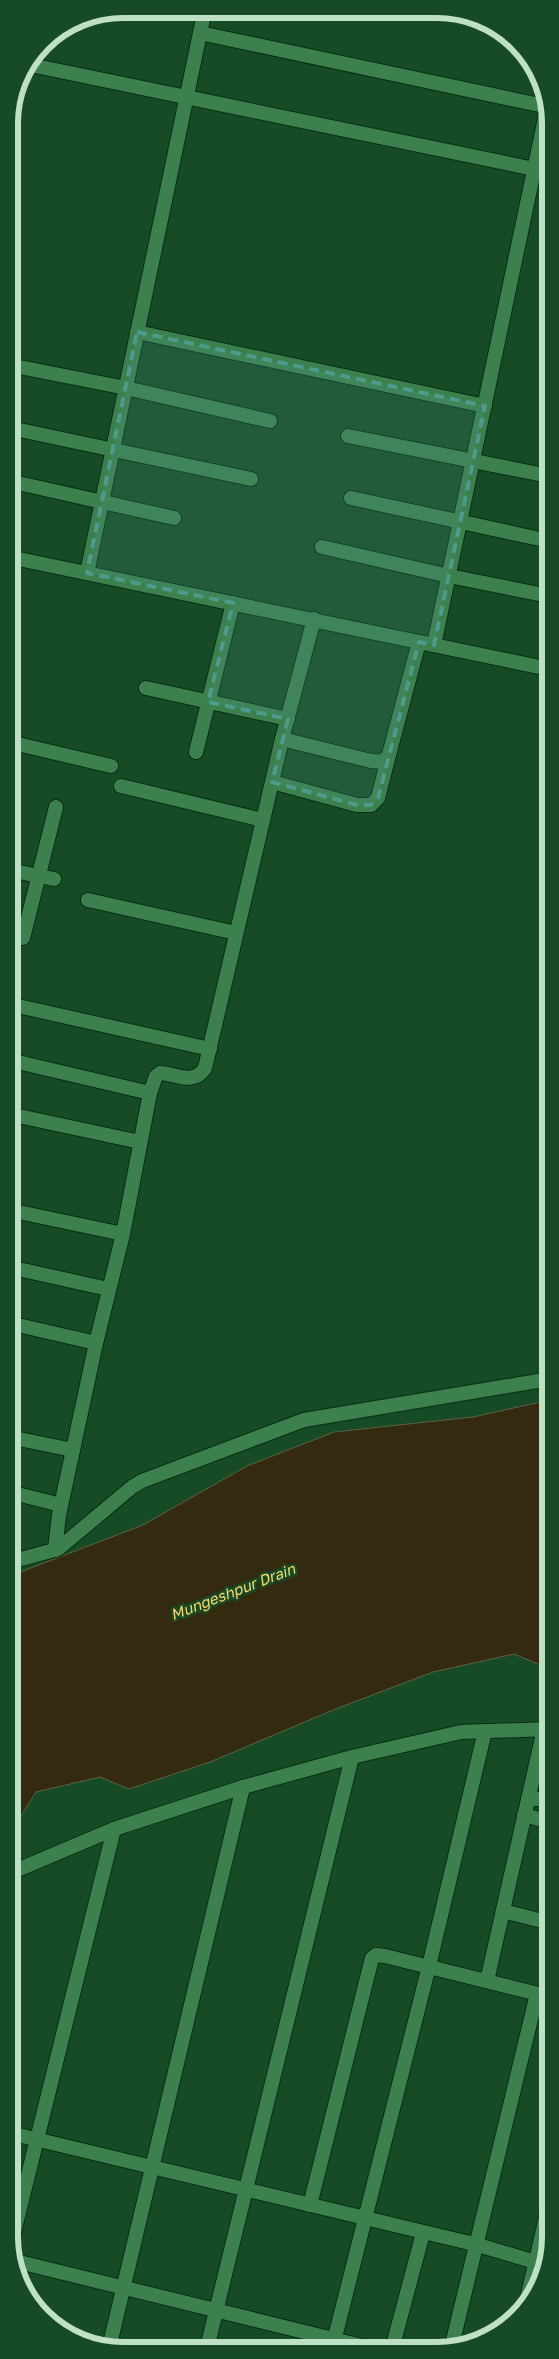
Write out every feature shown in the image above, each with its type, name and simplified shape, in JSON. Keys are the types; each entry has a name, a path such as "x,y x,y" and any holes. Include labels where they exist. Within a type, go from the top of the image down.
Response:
{"street":[{"path":"87,573 203,18"},
{"path":"200,33 540,104"},
{"path":"34,66 542,170"},
{"path":"434,645 542,133"},
{"path":"137,332 485,406"},
{"path":"18,367 126,388 270,421"},
{"path":"18,430 251,479"},
{"path":"348,436 542,475"},
{"path":"18,483 174,518"},
{"path":"351,498 542,539"},
{"path":"322,547 542,595"},
{"path":"18,559 542,667"},
{"path":"196,752 233,604"},
{"path":"55,1550 61,1505 108,1289 122,1234 150,1093 156,1076 160,1073 190,1079 200,1076 206,1068 282,740 314,619"},
{"path":"272,782 357,805 371,805 378,798 419,642"},
{"path":"146,688 288,719"},
{"path":"282,740 371,762 380,762 389,755"},
{"path":"18,744 112,766"},
{"path":"121,786 263,820"},
{"path":"23,938 56,807"},
{"path":"18,872 54,879"},
{"path":"88,900 236,933"},
{"path":"18,1006 210,1050"},
{"path":"18,1062 150,1093"},
{"path":"18,1116 140,1142"},
{"path":"18,1212 122,1234"},
{"path":"18,1270 108,1289"},
{"path":"18,1325 96,1343"},
{"path":"18,1560 55,1550 132,1486 304,1420 541,1380"},
{"path":"18,1440 73,1450"},
{"path":"18,1494 61,1505"},
{"path":"18,1870 114,1829 243,1787 352,1757 461,1732 541,1729"},
{"path":"334,2342 429,1966 485,1730"},
{"path":"487,1981 524,1815 541,1750"},
{"path":"208,2342 352,1757"},
{"path":"111,2341 243,1787"},
{"path":"528,1799 541,1799"},
{"path":"524,1815 541,1820"},
{"path":"18,2216 114,1829"},
{"path":"503,1911 541,1921"},
{"path":"310,2205 370,1963 376,1955 429,1966 541,1994"},
{"path":"454,2340 541,2006"},
{"path":"18,2135 478,2246 538,2263"},
{"path":"394,2342 423,2233"},
{"path":"22,2264 216,2311 326,2342"}],"highlighted area":[{"path":"137,332 485,406 434,645 419,642 378,798 371,805 357,805 272,782 288,719 208,702 233,603 87,573"}],"water":[{"name":"Mungeshpur Drain","path":"541,1402 541,1665 514,1654 433,1672 338,1708 210,1762 129,1789 100,1777 36,1792 18,1821 18,1573 143,1525 247,1466 334,1432 473,1417"}]}
